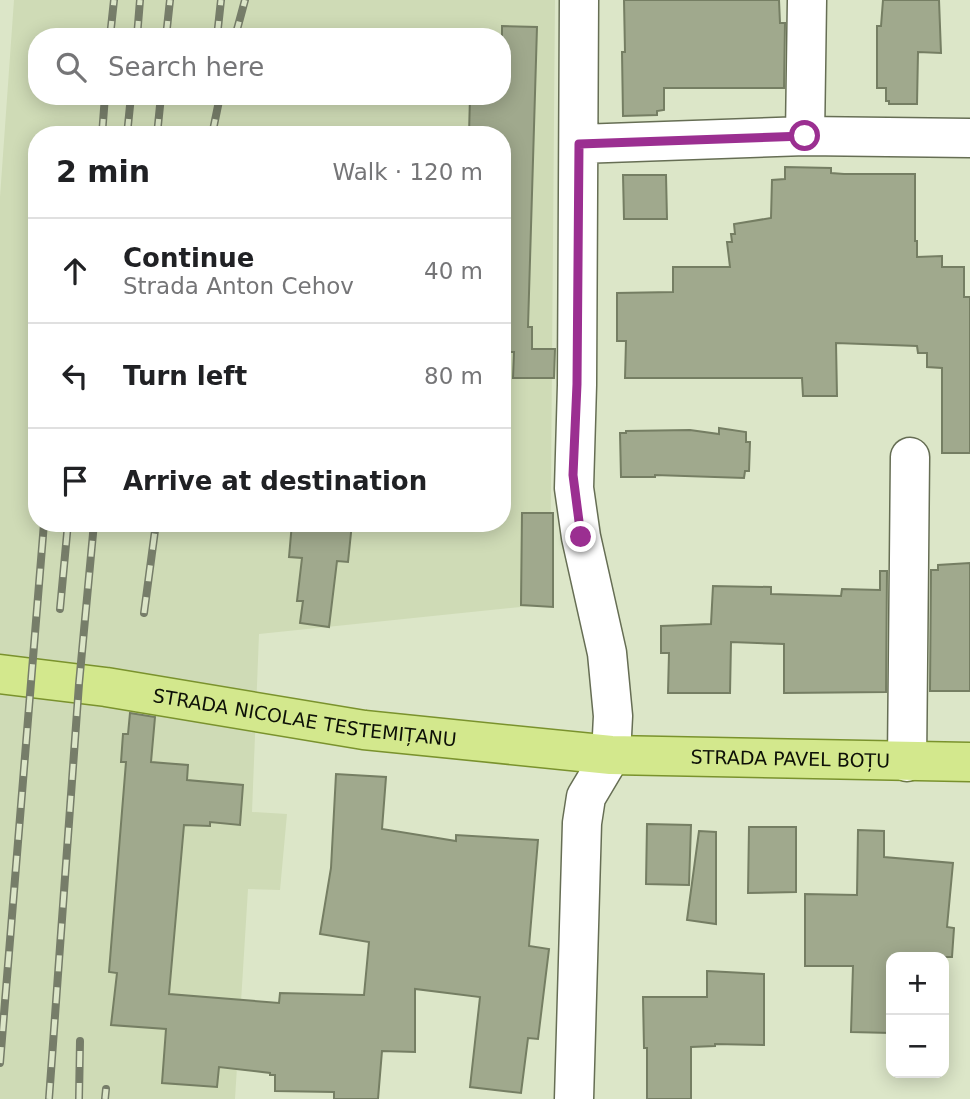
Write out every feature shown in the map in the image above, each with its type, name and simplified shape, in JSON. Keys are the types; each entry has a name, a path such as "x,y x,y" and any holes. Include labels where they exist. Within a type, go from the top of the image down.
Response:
{"main road":[{"name":"STRADA NICOLAE TESTEMIȚANU","path":"0,674 106,687 364,730 611,755"},
{"name":"STRADA PAVEL BOȚU","path":"611,755 970,762"}],"street":[{"path":"574,1099 582,823 586,797 611,755 613,716 607,653 581,537 574,488 579,0"},
{"path":"805,136 807,0"},
{"path":"579,144 805,136 970,138"},
{"path":"908,762 910,457"}],"shaded area":[{"path":"14,0 555,0 550,604 259,634 252,812 287,814 280,890 248,889 235,1099 0,1099 0,197"}],"building":[{"path":"624,0 779,0 780,23 785,23 784,88 664,88 664,110 657,111 657,115 623,116"},
{"path":"883,0 939,0 941,53 918,52 917,104 889,104 889,101 886,101 886,88 877,88 877,26 881,26"},
{"path":"537,27 528,327 532,327 532,349 555,349 554,378 513,378 511,126 469,126 470,105 511,105 511,28 502,28"},
{"path":"785,167 831,168 831,173 844,174 915,174 917,257 942,256 942,267 964,267 964,297 970,297 970,453 942,453 942,368 927,367 927,353 918,353 917,346 836,343 837,396 803,396 802,378 625,378 626,341 617,341 617,293 673,292 673,267 730,267 727,242 732,242 734,224 771,218 772,180 785,179"},
{"path":"623,175 666,175 667,219 624,219"},
{"path":"719,428 746,432 746,442 750,442 749,471 745,471 744,478 655,475 621,477 620,433 690,430 719,434"},
{"path":"522,513 553,513 553,607 521,605"},
{"path":"291,532 351,532 348,562 337,561 329,627 300,623 303,601 297,601 302,558 289,557"},
{"path":"970,563 970,691 930,691 931,570 938,570 938,565"},
{"path":"880,571 887,571 886,692 784,693 784,644 731,642 730,693 668,693 669,653 661,653 661,626 711,624 713,586 771,587 771,594 841,596 842,589 880,590"},
{"path":"130,713 155,717 151,762 188,765 187,780 243,785 240,825 210,822 210,826 184,825 169,994 279,1003 280,993 364,995 369,942 320,934 331,868 336,774 386,777 382,829 456,841 456,835 538,840 529,946 549,949 538,1039 528,1038 521,1093 470,1087 480,997 415,989 415,1052 382,1051 378,1099 334,1099 334,1092 275,1091 275,1075 219,1067 217,1087 162,1083 166,1029 111,1025 117,973 109,972 126,762 121,762 123,734 128,734"},
{"path":"647,824 691,825 689,885 646,884"},
{"path":"749,827 796,827 796,892 748,893"},
{"path":"858,830 884,831 884,857 953,863 947,927 954,928 952,957 949,957 949,952 886,952 886,1033 851,1032 853,966 805,966 805,894 857,895"},
{"path":"699,831 716,832 716,924 687,920"},
{"path":"707,971 764,974 764,1045 715,1044 691,1047 691,1099 647,1099 643,997 707,997"}],"railway":[{"path":"111,28 114,0"},
{"path":"138,28 140,0"},
{"path":"167,28 170,0"},
{"path":"218,28 221,0"},
{"path":"237,28 245,0"},
{"path":"103,126 104,105"},
{"path":"128,126 130,105"},
{"path":"158,126 160,105"},
{"path":"214,126 218,105"},
{"path":"0,1063 43,532"},
{"path":"60,609 67,532"},
{"path":"49,1099 79,684 93,532"},
{"path":"144,613 155,532"},
{"path":"79,1099 80,1041"},
{"path":"105,1099 106,1089"}],"route":[{"path":"581,537 573,475 577,384 579,144 805,136"}]}
